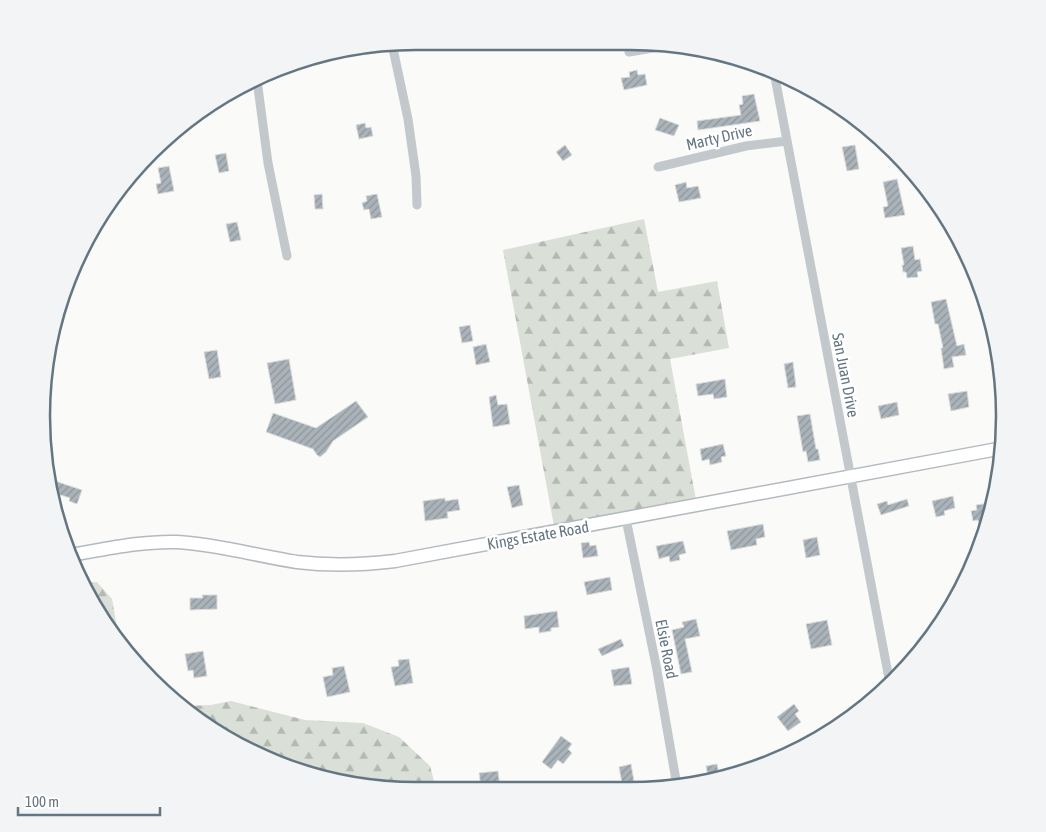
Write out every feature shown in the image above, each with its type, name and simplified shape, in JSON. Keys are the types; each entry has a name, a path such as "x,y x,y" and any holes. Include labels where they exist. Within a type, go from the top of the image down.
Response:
{"street":[{"path":"629,52 640,50"},
{"path":"393,51 408,119 416,176 417,205"},
{"name":"San Juan Drive","path":"776,81 888,676"},
{"path":"257,87 268,163 286,256"},
{"name":"Marty Drive","path":"658,167 746,146 787,141"},
{"name":"Kings Estate Road","path":"77,554 133,544 176,542 320,564 370,564 626,519 994,450"},
{"name":"Elsie Road","path":"626,519 656,665 675,779"}],"green space":[{"path":"644,219 658,292 717,281 729,348 670,359 696,500 554,526 503,250"},
{"path":"90,582 97,582 112,599 117,626 99,599"},
{"path":"231,701 305,720 363,723 399,737 430,766 434,782 368,779 321,770 298,763 233,733 193,706 211,705"}],"building":[{"path":"637,70 638,75 645,74 647,85 624,90 621,78 630,77 629,72"},
{"path":"754,94 760,121 698,130 697,121 741,115 739,105 743,104 742,96"},
{"path":"660,118 679,125 674,136 655,130"},
{"path":"365,123 366,128 371,127 373,136 359,139 356,125"},
{"path":"565,145 572,155 563,161 556,152"},
{"path":"855,145 859,169 847,171 842,147"},
{"path":"226,153 229,171 219,173 215,155"},
{"path":"169,166 174,191 158,194 156,184 161,183 158,168"},
{"path":"897,179 905,215 885,218 883,207 888,206 883,182"},
{"path":"686,182 687,188 698,186 701,198 679,202 675,185"},
{"path":"322,194 323,209 315,209 314,195"},
{"path":"377,194 382,217 371,219 369,209 364,210 362,203 367,201 366,196"},
{"path":"237,222 241,240 230,242 226,224"},
{"path":"913,246 915,260 920,259 922,271 917,272 918,277 907,278 906,272 903,272 902,265 904,265 901,248"},
{"path":"946,299 957,346 964,344 966,355 952,357 954,367 944,369 941,348 943,348 938,324 935,324 931,302"},
{"path":"470,325 473,341 462,343 459,327"},
{"path":"486,344 490,362 476,365 473,347"},
{"path":"217,350 221,377 209,379 204,352"},
{"path":"289,359 296,400 275,404 267,363"},
{"path":"793,362 796,387 788,388 784,364"},
{"path":"725,379 727,397 714,399 713,394 698,396 696,384"},
{"path":"967,391 969,407 951,411 948,394"},
{"path":"496,395 498,405 507,404 510,424 493,427 489,397"},
{"path":"356,401 368,417 333,441 326,452 320,457 313,449 266,432 273,413 316,428"},
{"path":"897,402 899,415 881,419 878,406"},
{"path":"810,414 816,449 818,449 820,460 808,462 806,451 803,452 797,416"},
{"path":"723,444 726,456 721,457 722,462 710,465 709,459 702,461 700,449"},
{"path":"56,481 82,490 77,504 69,501 70,498 59,494"},
{"path":"519,485 523,505 512,508 507,487"},
{"path":"953,496 955,508 944,511 945,515 936,517 932,501"},
{"path":"445,498 445,501 458,499 460,510 447,512 448,518 425,521 423,501"},
{"path":"907,499 909,506 881,515 877,504 887,501 888,505"},
{"path":"986,504 979,526 978,520 973,521 971,511 977,510 976,505"},
{"path":"763,524 765,537 756,539 757,545 731,550 727,531"},
{"path":"817,537 820,555 806,558 803,540"},
{"path":"683,541 686,553 679,555 680,560 670,562 669,556 659,559 656,546"},
{"path":"589,542 590,546 596,545 598,556 583,558 581,543"},
{"path":"610,577 612,590 587,595 584,582"},
{"path":"202,595 217,595 217,609 190,610 190,598 203,598"},
{"path":"557,611 559,627 551,628 551,631 539,633 539,627 525,629 524,616"},
{"path":"696,619 700,636 685,639 692,672 681,674 672,630 684,627 682,622"},
{"path":"827,620 832,645 811,649 806,624"},
{"path":"621,639 624,646 602,656 598,649"},
{"path":"203,651 207,676 194,678 193,670 188,671 185,654"},
{"path":"409,659 413,683 395,686 391,667 399,666 398,660"},
{"path":"344,666 350,692 327,697 323,677 333,675 332,668"},
{"path":"629,667 632,684 614,686 611,670"},
{"path":"794,704 799,711 795,714 801,722 788,731 777,717"},
{"path":"561,736 572,744 568,749 572,753 563,764 558,760 551,769 542,762"},
{"path":"631,764 634,782 622,782 619,767"},
{"path":"717,764 718,771 708,774 706,766"},
{"path":"498,771 499,782 480,782 479,773"}]}
